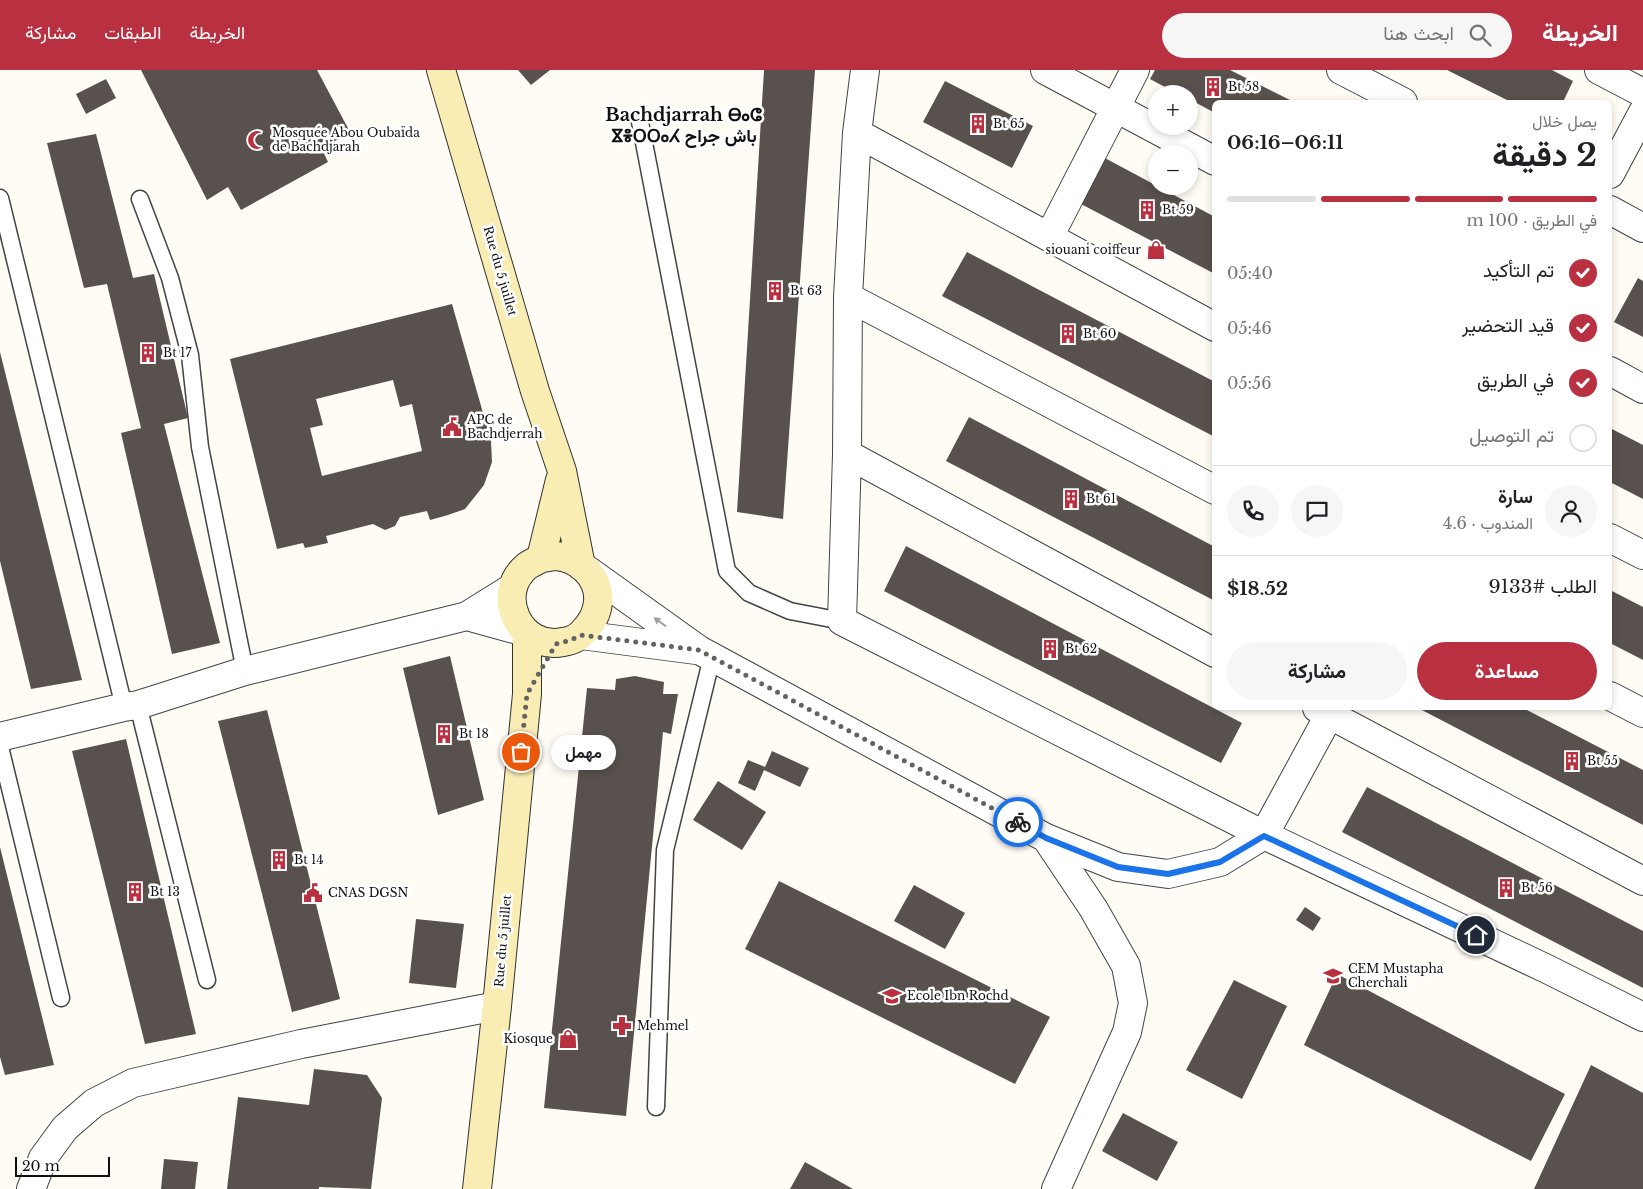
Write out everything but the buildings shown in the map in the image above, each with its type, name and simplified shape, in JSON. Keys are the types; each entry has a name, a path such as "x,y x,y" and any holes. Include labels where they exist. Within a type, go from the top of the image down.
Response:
{"street":[{"name":"Rue du 5 juillet","path":"441,70 536,392 562,471 582,566"},
{"path":"865,70 857,133 848,296 847,454 842,622 1264,836 1547,968 1643,1017"},
{"path":"1045,70 1212,159"},
{"path":"1049,237 1135,70"},
{"path":"1341,70 1399,100"},
{"path":"1599,70 1643,93"},
{"path":"1612,170 1643,112"},
{"path":"857,133 1212,325"},
{"path":"1612,211 1643,228"},
{"path":"848,296 1212,488"},
{"path":"1612,372 1643,389"},
{"path":"847,454 1212,650"},
{"path":"541,558 562,471"},
{"path":"1612,539 1643,555"},
{"path":"526,632 516,618 511,604 512,588 518,577 527,566 541,558 556,556 570,559 705,654 1046,838 1118,867 1168,874 1220,862 1264,836 1327,710 1643,881"},
{"path":"527,694 569,639 591,624 597,610 597,587 590,574 582,566"},
{"path":"0,737 131,706 245,671 467,616 512,588"},
{"path":"467,616 526,632 538,640 569,639 705,654"},
{"name":"Rue du 5 juillet","path":"477,1189 497,1006 527,694 526,632"},
{"path":"1612,697 1643,713"},
{"path":"1046,838 1093,908 1126,966 1133,1003 1127,1032 1056,1189"},
{"path":"31,1189 43,1158 65,1128 94,1103 133,1083 301,1044 497,1006"}],"lane":[{"path":"640,122 727,571 749,593 790,611 842,622"},
{"path":"0,198 131,706 207,980"},
{"path":"140,199 170,278 190,355 200,447 245,671"},
{"path":"656,1107 665,850 705,654"},
{"path":"0,747 61,998"}],"way so far":[{"path":"521,752 527,694 556,644 581,635 699,650 1018,822"}],"place":[{"name":"Bt 58","path":"1213,87"},
{"name":"Bt 65","path":"978,124"},
{"name":"Mosquée Abou Oubaïda de Bachdjarah","path":"257,140"},
{"name":"Bt 59","path":"1147,210"},
{"name":"siouani coiffeur","path":"1156,250"},
{"name":"Bt 63","path":"775,291"},
{"name":"Bt 60","path":"1068,334"},
{"name":"Bt 17","path":"148,353"},
{"name":"APC de Bachdjerrah","path":"452,427"},
{"name":"Bt 61","path":"1071,499"},
{"name":"Bt 62","path":"1050,649"},
{"name":"Bt 18","path":"444,734"},
{"name":"مهمل","path":"521,752"},
{"name":"Bt 55","path":"1572,761"},
{"name":"Bt 14","path":"279,860"},
{"name":"Bt 56","path":"1506,888"},
{"name":"Bt 13","path":"135,892"},
{"name":"CNAS DGSN","path":"313,893"},
{"name":"CEM Mustapha Cherchali","path":"1333,976"},
{"name":"Ecole Ibn Rochd","path":"892,996"},
{"name":"Mehmel","path":"622,1026"},
{"name":"Kiosque","path":"568,1039"}],"district":[{"name":"Bachdjarrah ⴱⴰⵛ ⴵⴻⵔⵔⴰⵃ باش جراح","path":"684,125"}],"route":[{"path":"1018,822 1046,838 1118,867 1168,874 1220,862 1264,836 1476,935"}]}
